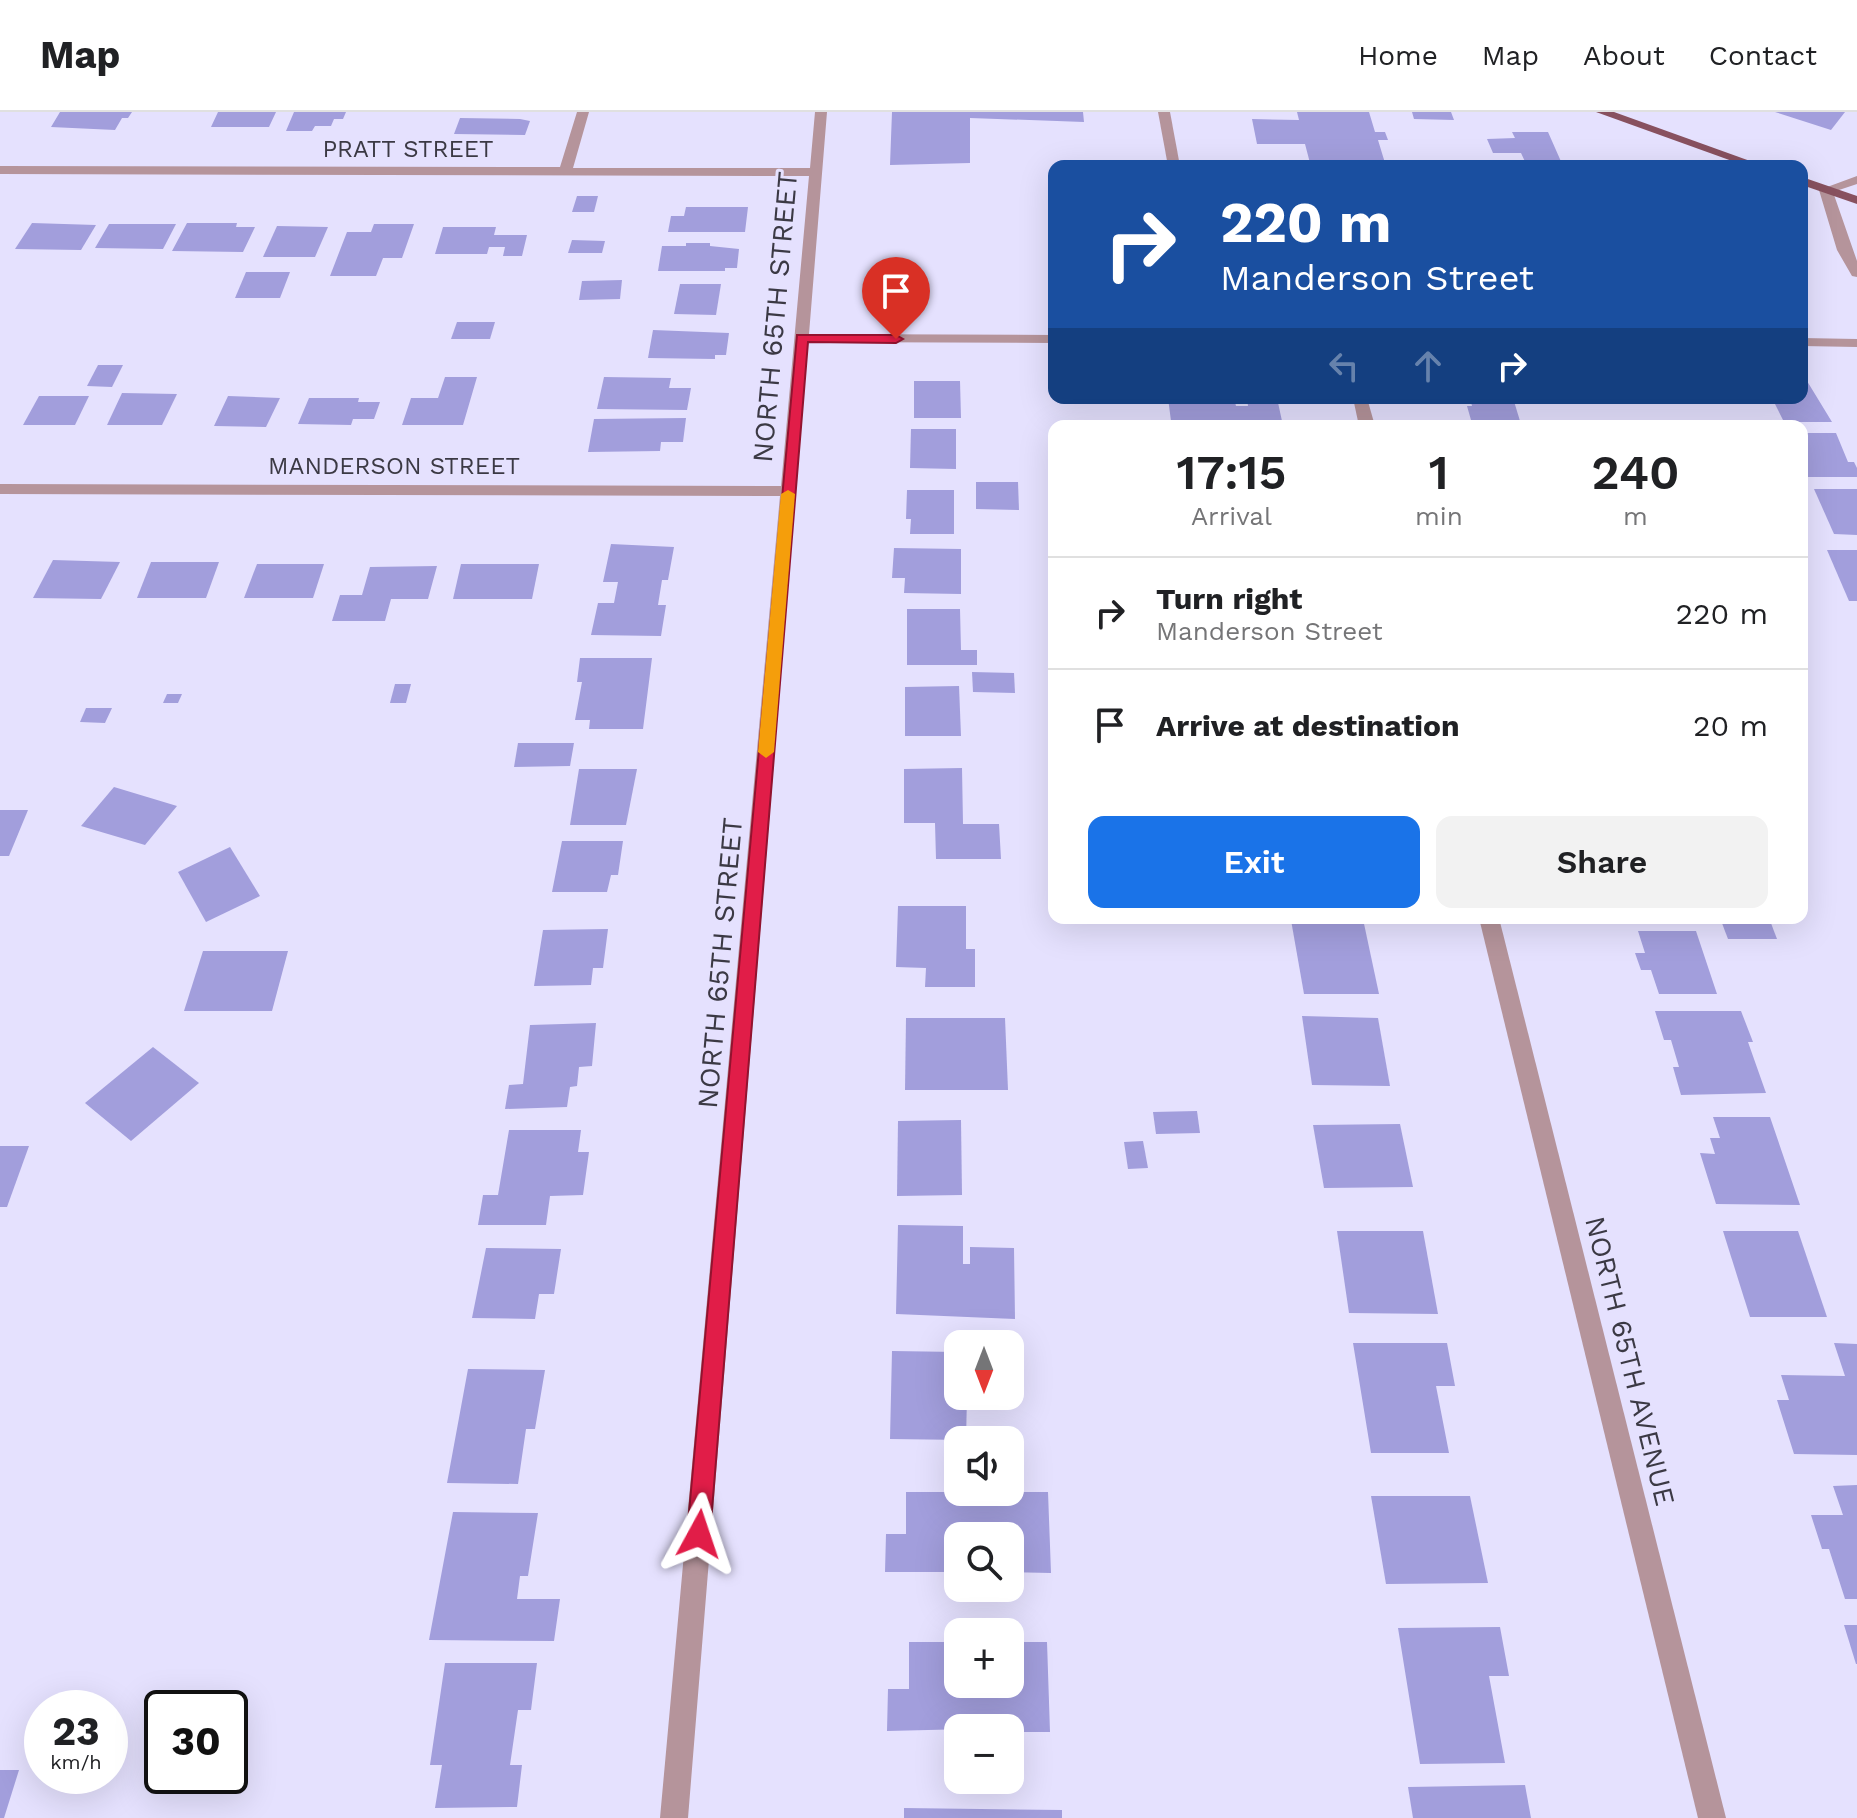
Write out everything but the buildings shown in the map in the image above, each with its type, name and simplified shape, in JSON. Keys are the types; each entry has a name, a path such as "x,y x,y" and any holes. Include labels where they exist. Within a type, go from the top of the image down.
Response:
{"main road":[{"path":"1602,112 1741,160"},
{"path":"1808,183 1857,200"}],"street":[{"path":"565,172 583,112"},
{"name":"NORTH 65TH STREET","path":"674,1818 821,112"},
{"path":"1164,112 1173,160"},
{"name":"PRATT STREET","path":"0,170 815,172"},
{"path":"1857,180 1826,190 1844,250 1857,273"},
{"path":"801,338 1048,339"},
{"path":"1808,342 1857,343"},
{"name":"MANDERSON STREET","path":"0,489 788,491"},
{"name":"NORTH 65TH AVENUE","path":"1490,924 1712,1818"}],"slow traffic":[{"path":"766,752 788,494"}],"route":[{"path":"699,1534 801,338 896,339"}]}
